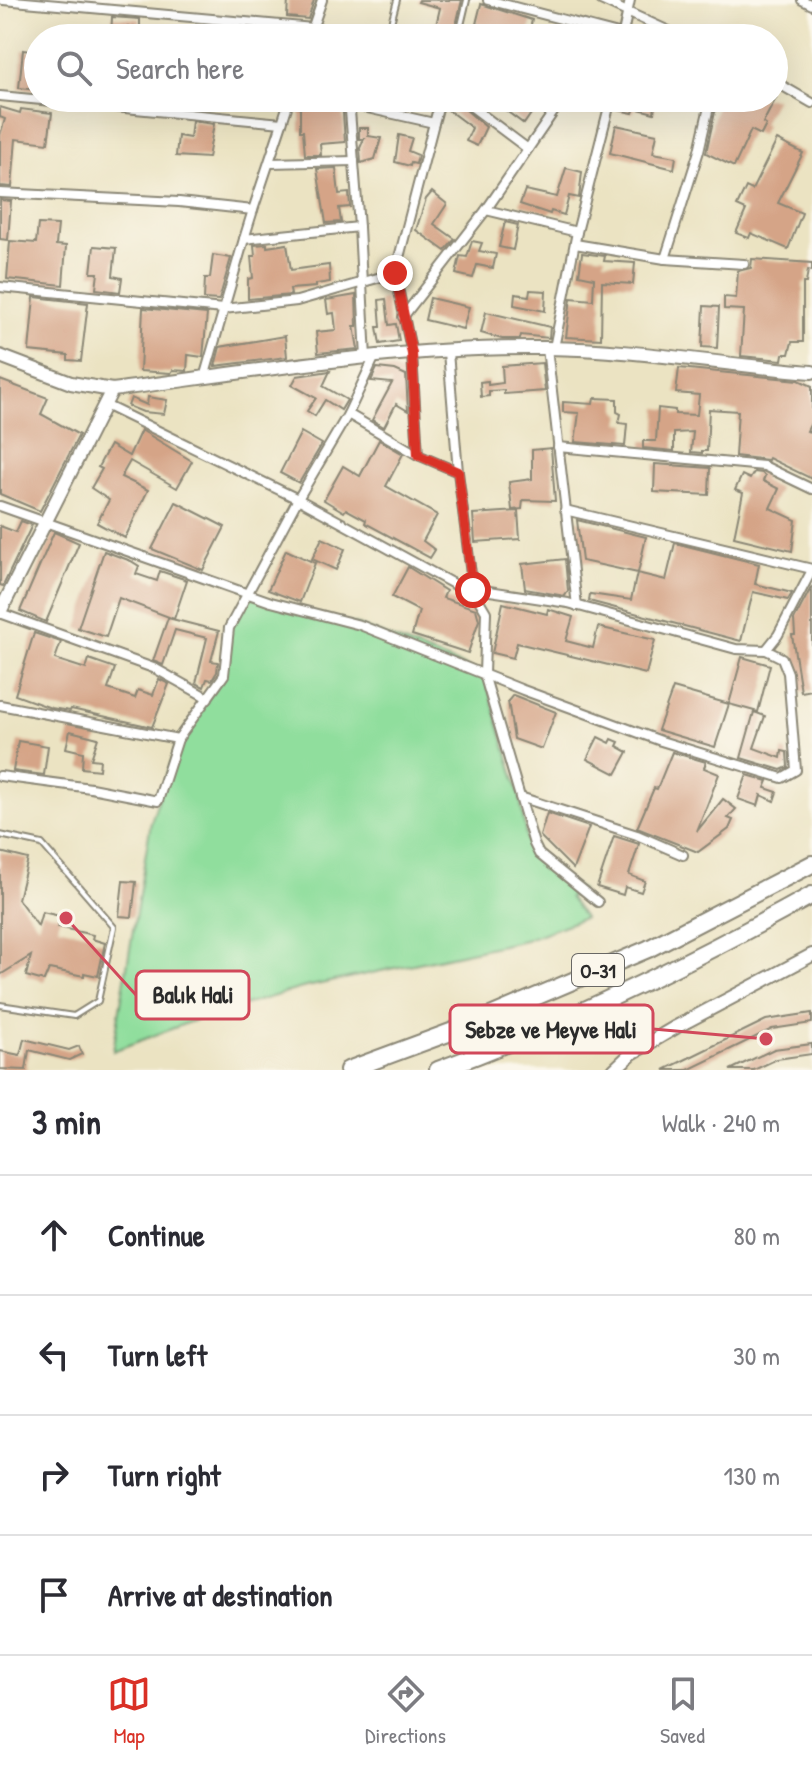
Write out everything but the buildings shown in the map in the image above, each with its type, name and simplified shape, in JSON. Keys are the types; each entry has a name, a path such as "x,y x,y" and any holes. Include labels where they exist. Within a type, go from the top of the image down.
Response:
{"highway":[{"name":"O-31","path":"348,1070 467,1026 648,949 812,864"},
{"name":"O-31","path":"438,1070 562,1019 710,952 812,895"}],"street":[{"path":"3,0 269,24"},
{"path":"314,24 322,0"},
{"path":"488,0 577,24"},
{"path":"601,0 653,24"},
{"path":"624,24 630,0"},
{"path":"802,0 812,5"},
{"path":"788,89 812,103"},
{"path":"0,96 24,98"},
{"path":"167,112 282,123"},
{"path":"204,378 244,239 286,112"},
{"path":"0,776 158,801 178,739 224,675 229,628 348,414 371,357 361,284 350,112"},
{"path":"392,112 434,123"},
{"path":"418,455 412,354 395,273 437,112"},
{"path":"479,112 528,149"},
{"path":"403,317 486,210 553,112"},
{"path":"577,606 550,348 606,112"},
{"path":"665,259 699,151 708,112"},
{"path":"270,163 354,161"},
{"path":"0,193 179,202 253,210"},
{"path":"486,210 577,232"},
{"path":"244,239 359,227"},
{"path":"575,244 665,259 744,264"},
{"path":"0,287 223,309 297,301 395,273"},
{"path":"0,356 71,383 112,390 371,357 550,348 655,354 812,372"},
{"path":"448,352 458,472 473,590 486,612 484,674 539,854 598,902"},
{"path":"112,390 0,612 156,669 208,698"},
{"path":"0,506 248,594 360,625 661,741 782,778 796,770 788,673 782,658 766,650 736,649 577,606 457,586 298,499 105,405"},
{"path":"348,414 418,455 458,472"},
{"path":"558,447 764,466 812,489"},
{"path":"565,510 812,570 778,635 766,650"},
{"path":"0,705 178,739"},
{"path":"520,797 637,835 683,855"},
{"path":"614,1070 632,1053 676,1027 812,955"}],"lane":[{"path":"391,24 397,0"},
{"path":"461,24 467,0"},
{"path":"0,835 42,844 114,927 98,1001 74,1016 0,1005"}],"green space":[{"path":"248,594 360,626 484,674 520,797 529,856 581,890 569,897 584,918 525,940 302,988 203,1017 113,1051 151,822 178,739 224,675 229,628"}],"place":[{"name":"Balık Hali","path":"66,918"},
{"name":"Sebze ve Meyve Hali","path":"766,1039"}],"route":[{"path":"395,273 412,354 418,455 458,472 473,590"}]}
